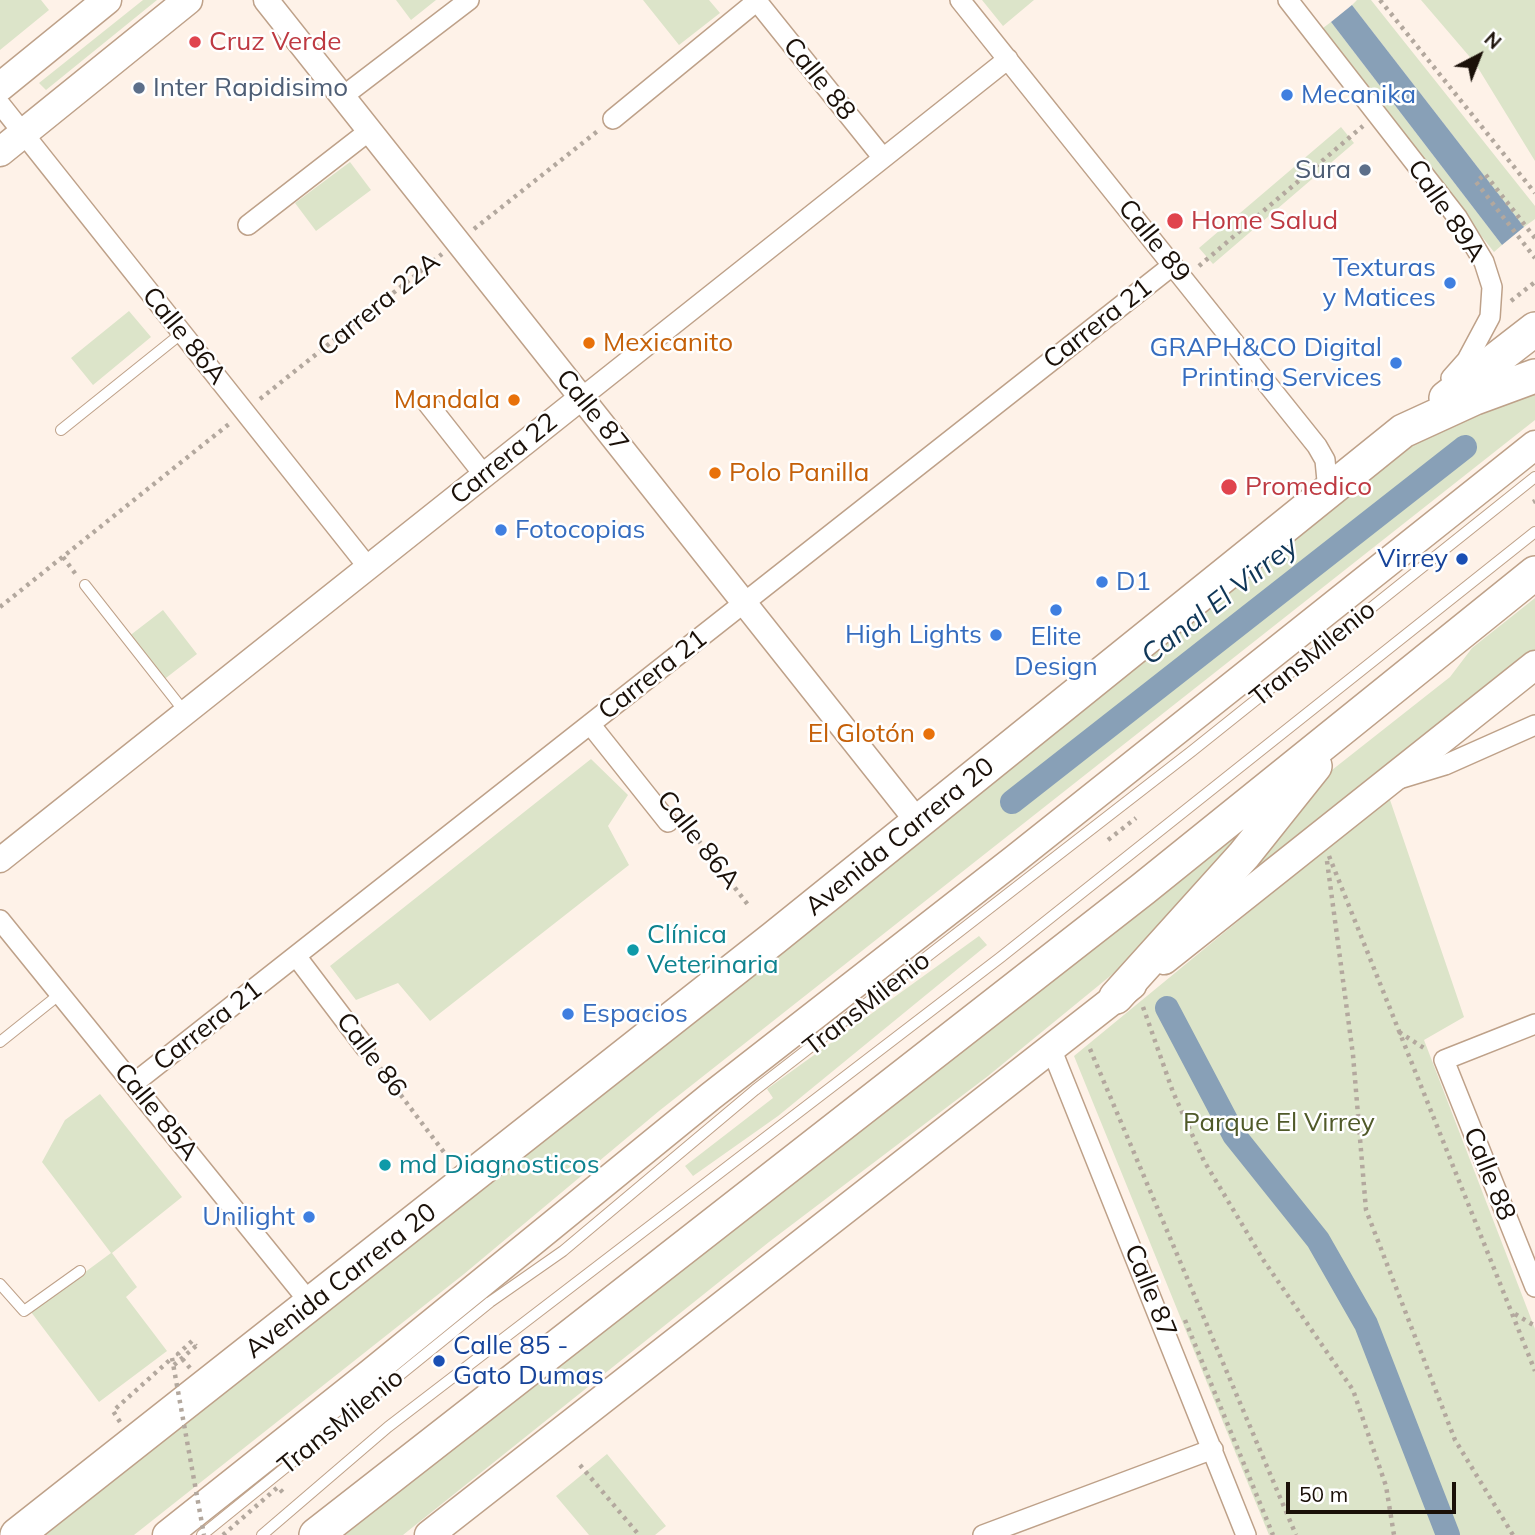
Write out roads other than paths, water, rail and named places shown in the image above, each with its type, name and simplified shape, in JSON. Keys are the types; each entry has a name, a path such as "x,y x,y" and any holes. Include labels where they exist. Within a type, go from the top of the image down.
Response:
{"highway":[{"path":"1404,431 1535,329"},
{"name":"Avenida Carrera 20","path":"17,1535 918,822 1404,431 1475,398 1535,376"},
{"path":"316,1535 1143,889 1535,573"},
{"path":"1125,990 1244,855 1356,715"}],"main road":[{"path":"0,87 107,0"},
{"path":"0,152 188,0"},
{"path":"167,1535 711,1096 1015,859 1535,445"},
{"path":"429,1535 1080,1026 1535,665"}],"street":[{"name":"Calle 87","path":"266,0 918,822"},
{"path":"342,97 469,0"},
{"name":"Calle 89","path":"960,0 1317,446 1325,460 1328,491"},
{"name":"Calle 89A","path":"1288,0 1457,217 1484,262 1492,287 1490,317 1474,351 1404,431"},
{"path":"613,119 756,1"},
{"name":"Calle 88","path":"756,1 883,158"},
{"name":"Carrera 22","path":"0,860 1008,59"},
{"name":"Calle 86A","path":"0,104 368,567"},
{"path":"248,225 369,131"},
{"name":"Carrera 21","path":"133,1084 744,603 1178,272"},
{"path":"428,404 484,475"},
{"name":"Calle 86A","path":"590,724 677,824"},
{"path":"1388,782 1446,765 1535,725"},
{"name":"Calle 85A","path":"0,920 311,1304"},
{"name":"Calle 86","path":"296,956 365,1047"},
{"name":"Calle 88","path":"1535,1024 1444,1060 1535,1287"},
{"name":"Calle 87","path":"1051,1048 1246,1535"},
{"path":"983,1535 1213,1449"}],"lane":[{"path":"61,430 182,333"},
{"name":"TransMilenio","path":"203,1535 490,1302 563,1251 755,1090 1181,759 1535,477"},
{"name":"TransMilenio","path":"262,1535 388,1427 1001,957 1535,532"},
{"path":"85,585 185,713"},
{"path":"0,1042 60,994"},
{"path":"0,1284 24,1311 80,1270"}],"water":[{"path":"1352,5 1524,227 1502,245 1331,22"}],"waterway":[{"name":"Canal El Virrey","path":"1012,802 1465,447"},
{"name":"Canal El Virrey","path":"1167,1008 1234,1135 1318,1240 1366,1324 1448,1535"}],"place":[{"name":"Cruz Verde","path":"195,42"},
{"name":"Inter Rapidisimo","path":"139,88"},
{"name":"Mecanika","path":"1287,95"},
{"name":"Sura","path":"1365,170"},
{"name":"Home Salud","path":"1175,221"},
{"name":"Texturas y Matices","path":"1450,283"},
{"name":"Mexicanito","path":"589,343"},
{"name":"GRAPH&CO Digital Printing Services","path":"1396,363"},
{"name":"Mandala","path":"514,400"},
{"name":"Polo Panilla","path":"715,473"},
{"name":"Promedico","path":"1229,487"},
{"name":"Fotocopias","path":"501,530"},
{"name":"Virrey","path":"1462,559"},
{"name":"D1","path":"1102,582"},
{"name":"Elite Design","path":"1056,610"},
{"name":"High Lights","path":"996,635"},
{"name":"El Glotón","path":"929,734"},
{"name":"Clínica Veterinaria","path":"633,950"},
{"name":"Espacios","path":"568,1014"},
{"name":"md Diagnosticos","path":"385,1165"},
{"name":"Unilight","path":"309,1217"},
{"name":"Calle 85 - Gato Dumas","path":"439,1361"}],"park label":[{"name":"Parque El Virrey","path":"1279,1123"}]}
